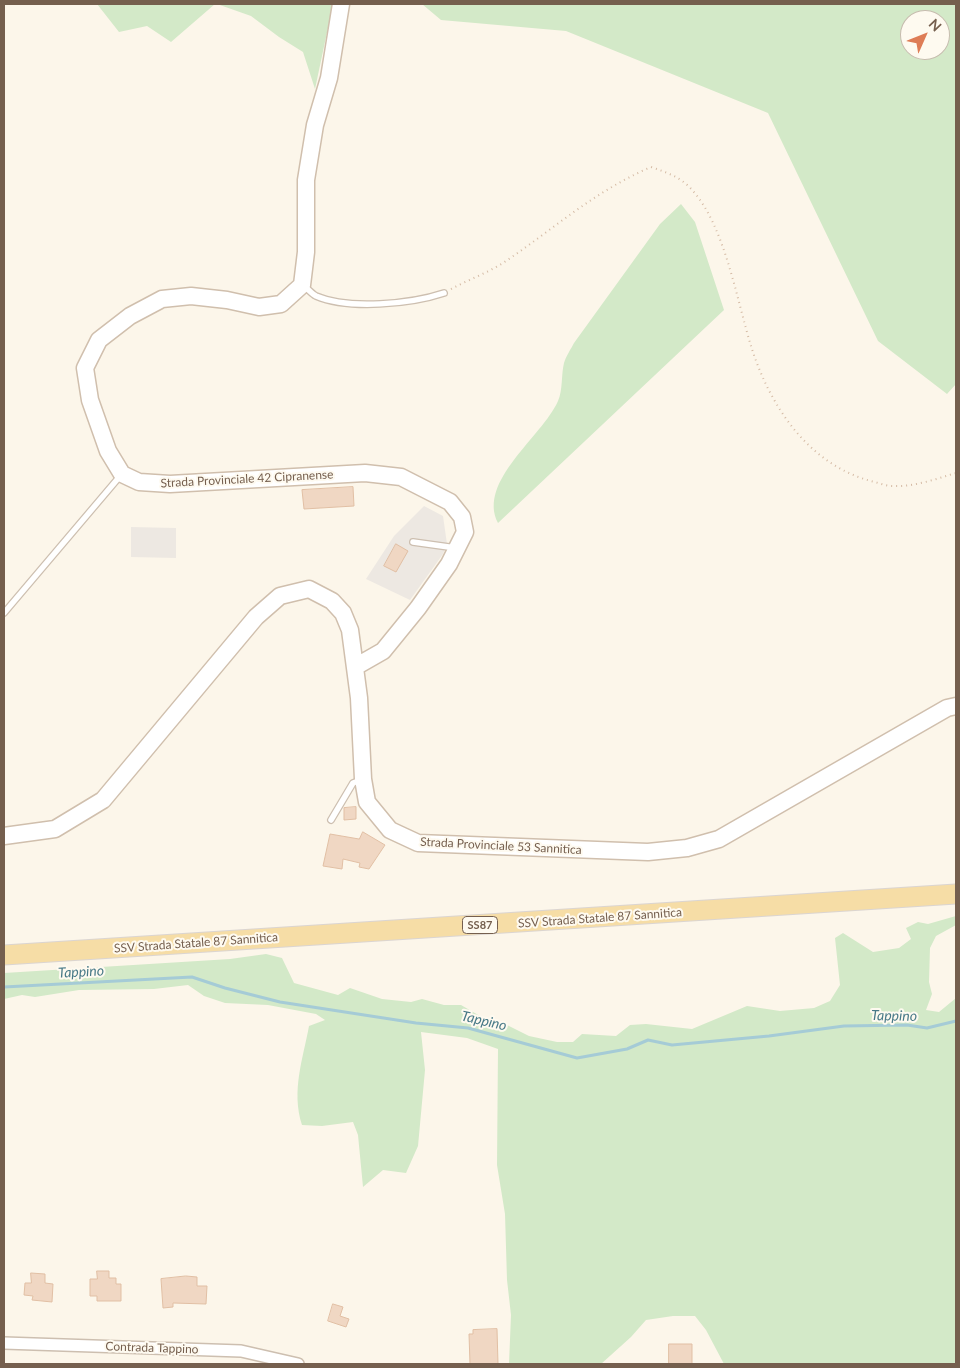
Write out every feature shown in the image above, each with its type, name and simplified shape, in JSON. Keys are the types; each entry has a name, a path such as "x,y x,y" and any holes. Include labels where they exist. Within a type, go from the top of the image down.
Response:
{"main road":[{"name":"SSV Strada Statale 87 Sannitica","path":"4,955 956,894"}],"street":[{"path":"122,474 108,451 90,400 85,368 99,340 130,316 162,299 191,296 227,300 259,307 282,304 302,285 306,252 306,180 315,125 329,78 340,4"},
{"name":"Strada Provinciale 42 Cipranense","path":"122,474 139,482 170,484 365,473 402,477 450,502 462,517 465,532 458,548 418,608 383,651 355,667"},
{"name":"Strada Provinciale 53 Sannitica","path":"4,836 55,829 103,800 256,617 280,596 309,589 332,601 343,614 350,630 355,667 363,779 367,802 390,830 418,843 648,852 687,848 720,839 947,708 956,706"},
{"name":"Contrada Tappino","path":"4,1343 240,1351 298,1364"}],"lane":[{"path":"302,285 315,296 338,302 397,302 424,299 444,293"},
{"path":"4,613 122,474"},
{"path":"413,542 458,548"},
{"path":"332,820 353,783 363,779"}],"path":[{"path":"444,293 502,263 570,212 632,175 651,167 676,176 693,191 704,208 717,235 752,349 765,379 777,405 796,432 815,454 837,469 862,479 893,486 923,483 956,473"}],"shaded area":[{"path":"424,506 443,516 447,544 443,554 410,600 366,579 394,536"},
{"path":"131,527 176,528 176,558 131,557"}],"green space":[{"path":"97,4 215,4 171,42 147,26 119,32"},
{"path":"217,4 333,4 315,89 303,52 251,16"},
{"path":"422,4 956,4 956,384 947,394 878,341 768,113 566,31 441,20"},
{"path":"681,204 695,222 724,310 498,523 494,507 496,491 514,460 550,415 558,401 561,392 562,372 567,355 660,224"},
{"path":"956,916 956,925 936,936 930,948 929,982 932,994 926,1010 939,1012 956,998 956,1364 724,1364 706,1330 695,1316 673,1316 646,1320 631,1337 601,1364 509,1364 511,1315 507,1280 505,1214 497,1165 498,1049 467,1038 421,1032 425,1070 418,1146 406,1173 383,1170 363,1187 358,1135 353,1122 322,1126 302,1125 299,1112 298,1087 309,1026 325,1020 316,1014 268,1005 225,1003 204,996 188,985 154,989 79,990 35,997 22,995 4,999 4,973 230,959 266,954 282,958 294,983 338,995 350,988 382,999 411,1002 422,999 444,1005 461,1005 492,1023 507,1025 529,1036 557,1042 573,1042 582,1034 616,1036 630,1025 646,1024 692,1029 747,1006 780,1011 814,1008 830,1001 840,985 835,938 843,933 873,952 899,948 911,939 906,928 918,922 928,924"}],"building":[{"path":"353,487 354,506 304,509 302,490"},
{"path":"396,544 408,551 396,572 384,566"},
{"path":"356,807 356,819 344,820 344,808"},
{"path":"363,832 385,845 369,869 359,867 360,863 343,859 342,869 323,866 330,834 359,839"},
{"path":"97,1271 109,1271 109,1278 116,1278 116,1284 121,1284 121,1301 97,1301 97,1296 90,1296 90,1279 97,1279"},
{"path":"31,1273 45,1274 45,1283 53,1284 52,1302 32,1300 33,1296 24,1295 25,1283 31,1283"},
{"path":"186,1276 197,1277 197,1286 207,1286 206,1304 173,1303 173,1307 163,1308 161,1279"},
{"path":"333,1304 343,1307 340,1316 349,1319 346,1327 328,1321"},
{"path":"497,1329 498,1364 470,1364 469,1334 473,1334 473,1330"},
{"path":"669,1344 692,1344 692,1364 669,1364"}],"waterway":[{"name":"Tappino","path":"4,987 192,977 225,988 280,1002 416,1023 468,1028 577,1058 627,1049 648,1040 672,1045 769,1036 844,1026 907,1025 927,1028 956,1021"}]}
